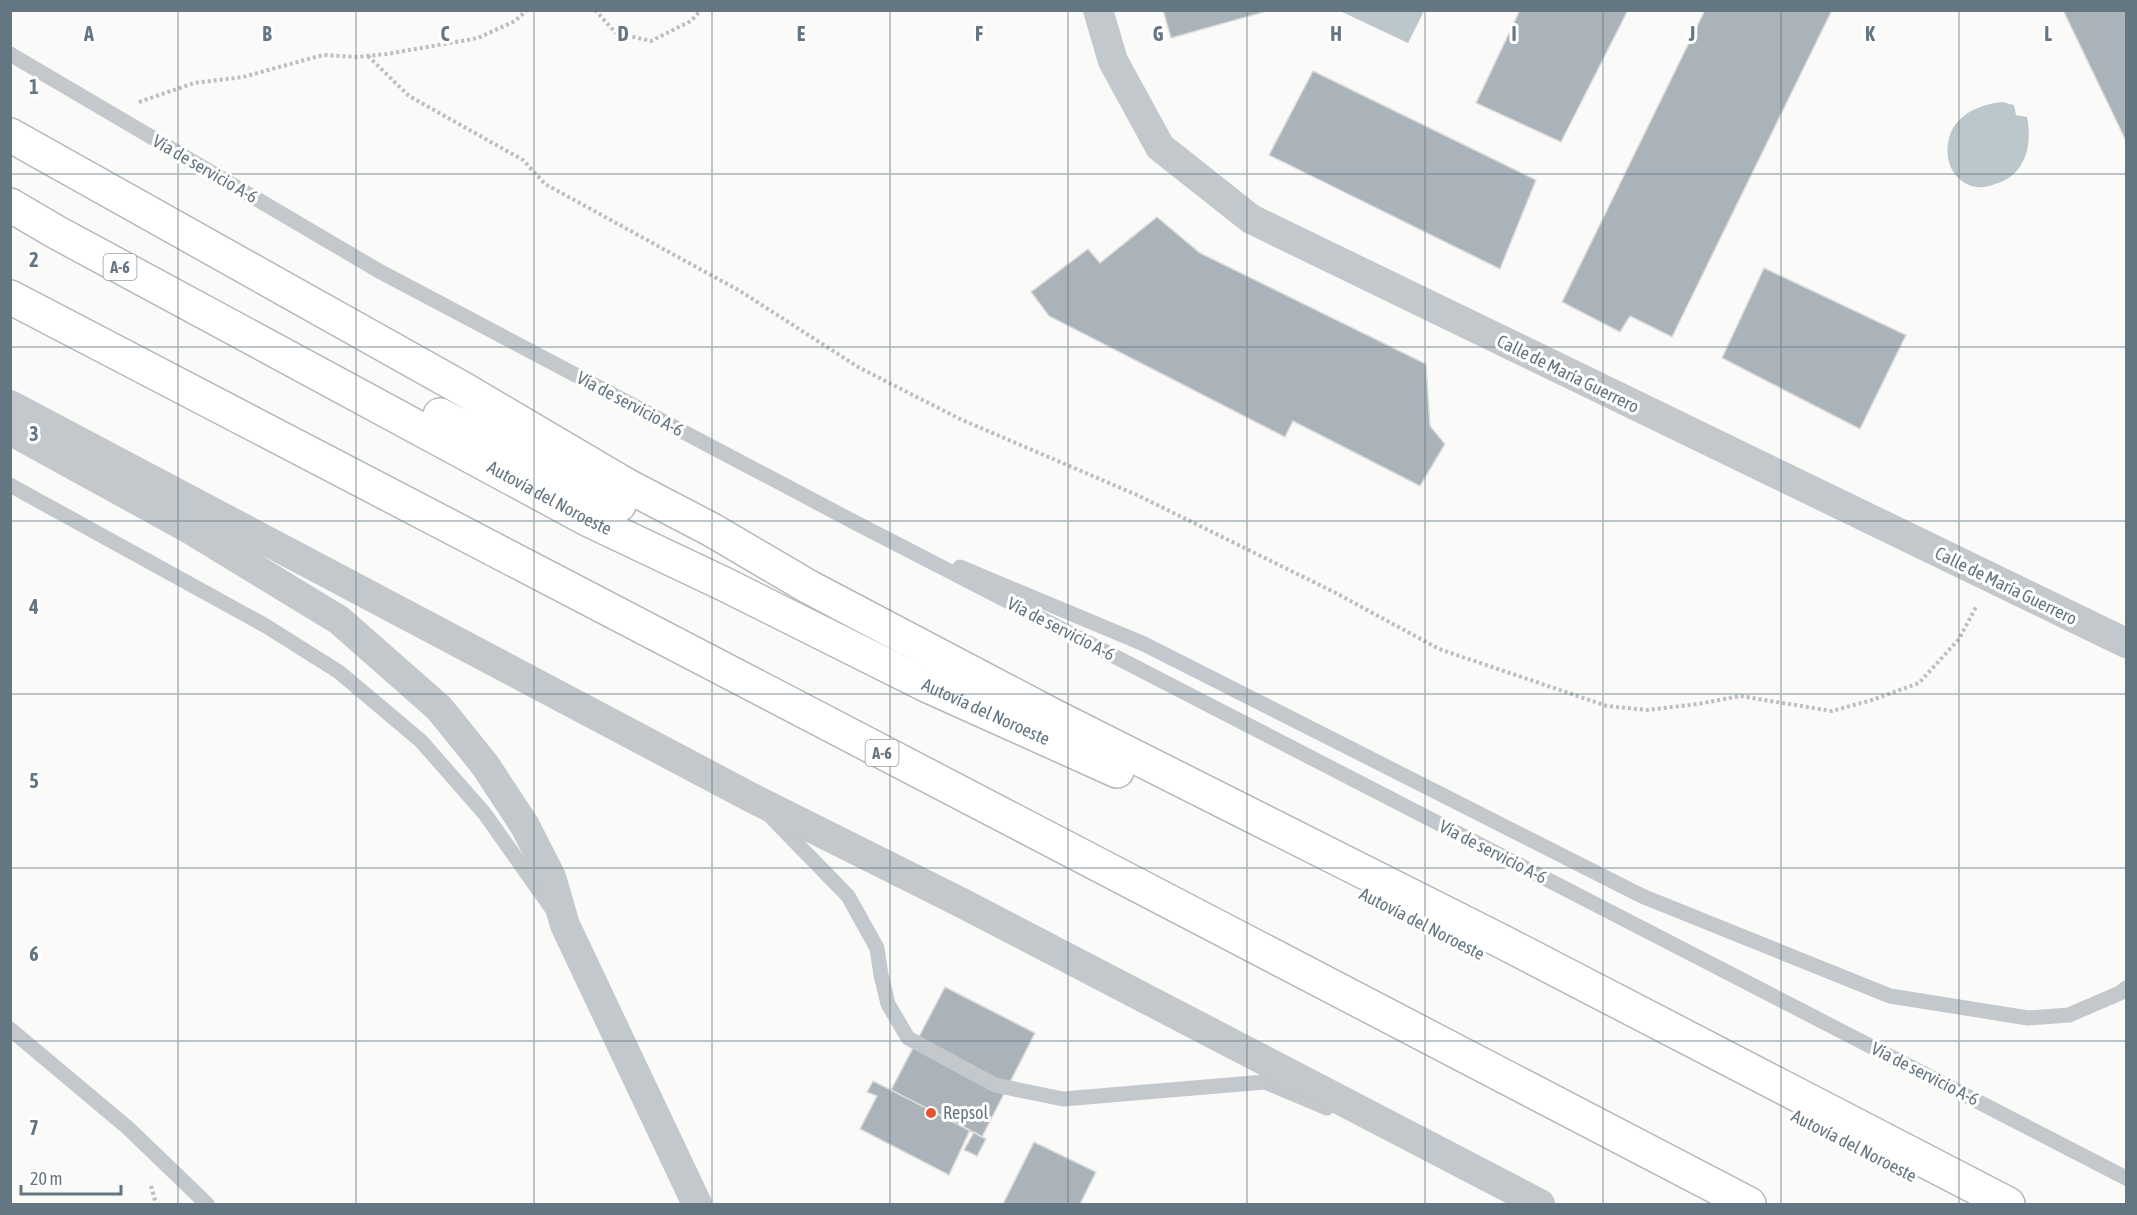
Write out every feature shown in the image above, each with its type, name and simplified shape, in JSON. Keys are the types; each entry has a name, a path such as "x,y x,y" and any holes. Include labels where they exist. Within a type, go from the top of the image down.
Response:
{"highway":[{"path":"10,135 465,390 616,480 712,530 809,587 1054,716 1501,941 2008,1204"},
{"name":"Autovía del Noroeste","path":"10,205 587,519 724,584 926,685 1165,793 1967,1204"},
{"name":"A-6","path":"10,297 1749,1204"},
{"path":"230,326 289,336 696,543 809,587"}],"street":[{"name":"Calle de María Guerrero","path":"1098,10 1113,61 1160,147 1251,219 2127,644"},
{"path":"10,405 752,798 981,913 1540,1204"},
{"path":"10,430 188,528 339,620 439,708 485,765 525,826 551,877 565,926 697,1204"}],"lane":[{"name":"Vía de servicio A-6","path":"10,54 379,271 856,523 2127,1178"},
{"path":"10,485 266,626 339,672 421,741 485,814 565,926"},
{"path":"856,523 1144,644 1642,896 1890,996 2028,1018 2069,1015 2127,988"},
{"path":"752,798 848,896 877,948 888,1004 908,1038 995,1085 1063,1098 1265,1082 1484,1174 1528,1204"},
{"path":"10,1029 128,1128 207,1204"}],"path":[{"path":"138,102 194,83 243,78 323,55 368,56 478,38 515,21 527,10"},
{"path":"595,10 616,33 651,41 691,21 701,10"},
{"path":"368,56 409,96 524,160 545,184 740,291 858,368 960,419 1137,495 1334,592 1439,649 1607,706 1647,710 1740,696 1832,711 1872,700 1919,683 1959,639 1991,579"}],"shaded area":[{"path":"1340,11 1424,11 1408,43"},
{"path":"2002,102 2014,105 2016,115 2027,117 2029,138 2024,158 2014,174 2005,180 1984,187 1968,184 1960,180 1950,166 1947,148 1952,130 1961,118 1973,110"}],"building":[{"path":"1163,10 1264,10 1264,12 1171,38"},
{"path":"1520,10 1628,10 1561,142 1476,103"},
{"path":"1705,10 1832,10 1672,337 1630,316 1620,332 1562,302"},
{"path":"2063,10 2126,10 2126,141"},
{"path":"1313,71 1536,180 1500,269 1269,155"},
{"path":"1157,217 1200,253 1426,364 1430,426 1445,444 1420,486 1293,421 1285,437 1049,316 1031,292 1088,249 1100,263"},
{"path":"1764,268 1906,335 1860,429 1722,358"},
{"path":"945,987 1035,1033 982,1137 891,1090"},
{"path":"873,1081 970,1130 949,1175 860,1129 877,1096 867,1092"},
{"path":"974,1132 986,1139 977,1156 964,1150"},
{"path":"1034,1142 1096,1172 1080,1204 1003,1204"}],"place":[{"name":"Repsol","path":"931,1113"}]}
